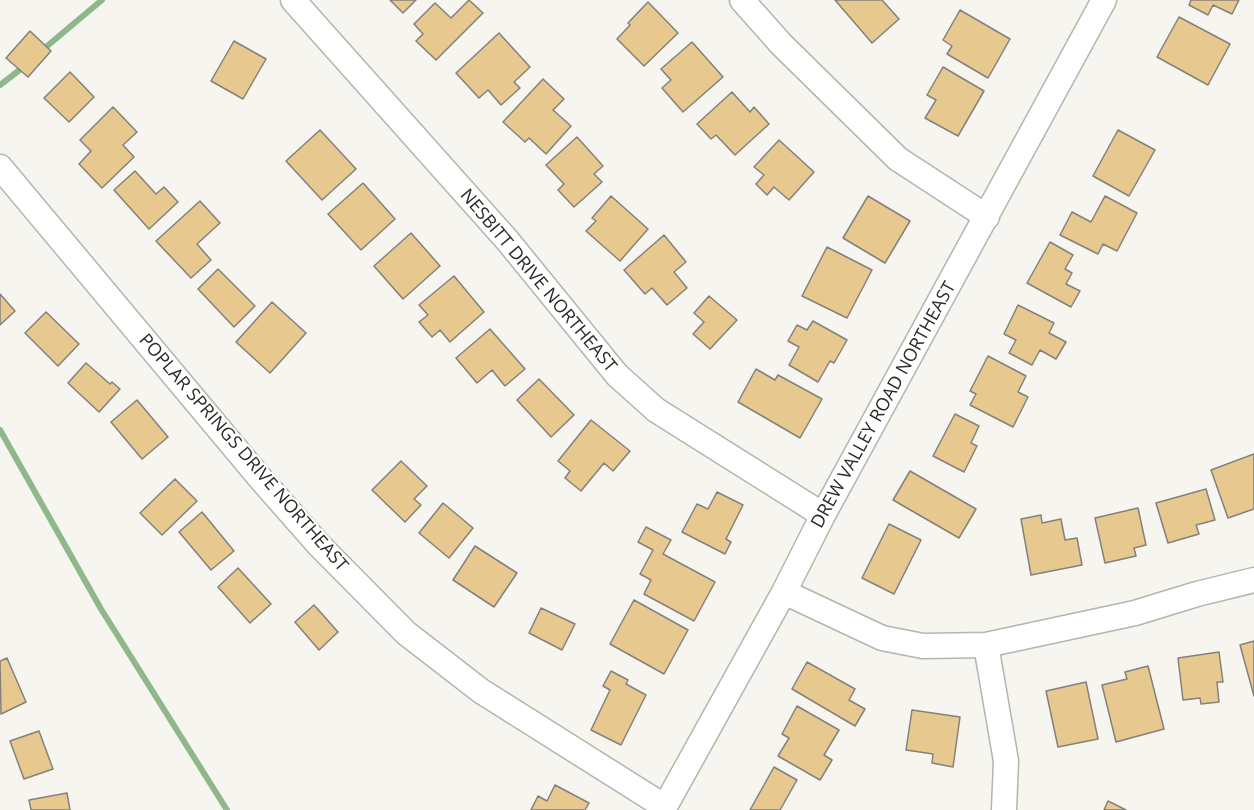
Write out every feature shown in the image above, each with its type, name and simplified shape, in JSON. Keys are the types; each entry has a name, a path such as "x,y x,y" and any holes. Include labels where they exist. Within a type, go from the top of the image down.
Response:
{"street":[{"name":"NESBITT DRIVE NORTHEAST","path":"293,0 507,240 617,375 656,410 824,515"},
{"path":"742,0 781,44 898,159 987,217"},
{"name":"DREW VALLEY ROAD NORTHEAST","path":"664,809 1104,0"},
{"name":"POPLAR SPRINGS DRIVE NORTHEAST","path":"0,166 260,478 318,544 406,633 481,692 664,809"},
{"path":"784,592 882,638 923,646 986,645 1135,613 1254,580"},
{"path":"986,645 1006,761 1004,810"}],"building":[{"path":"390,0 416,0 403,13"},
{"path":"469,0 483,13 436,60 416,41 423,34 414,24 435,3 451,18"},
{"path":"835,0 882,0 899,19 872,43"},
{"path":"1191,0 1239,0 1232,14 1213,5 1208,15 1189,5"},
{"path":"648,2 678,33 644,66 617,39 630,25 628,23"},
{"path":"960,10 1010,39 988,78 947,54 952,46 943,40"},
{"path":"1179,17 1230,44 1208,85 1157,57"},
{"path":"30,31 51,51 28,77 6,58"},
{"path":"499,33 530,67 514,82 520,88 501,105 488,90 479,98 456,73"},
{"path":"234,41 266,59 243,99 211,81"},
{"path":"692,42 723,77 683,112 662,88 671,80 661,69"},
{"path":"943,67 984,91 958,136 925,118 936,100 927,95"},
{"path":"70,72 94,97 69,122 44,98"},
{"path":"543,79 564,99 553,110 571,126 546,154 529,138 525,142 503,122"},
{"path":"732,92 750,112 754,107 769,124 735,155 716,135 711,139 697,124"},
{"path":"113,107 137,132 123,145 134,157 102,188 79,164 91,151 80,140"},
{"path":"320,130 356,169 322,200 286,161"},
{"path":"1118,130 1155,150 1129,196 1093,176"},
{"path":"577,137 603,166 594,174 602,182 574,207 558,190 564,184 546,165"},
{"path":"779,140 814,172 789,200 774,187 767,195 756,184 764,175 754,167"},
{"path":"135,171 156,194 164,187 178,202 149,229 114,190"},
{"path":"363,183 395,219 361,250 328,214"},
{"path":"611,196 648,229 620,261 586,231 596,221 592,218"},
{"path":"868,196 910,221 885,263 843,238"},
{"path":"1105,196 1137,213 1117,251 1103,244 1098,254 1060,235 1072,212 1091,222"},
{"path":"200,201 220,223 197,244 211,260 191,278 156,241"},
{"path":"411,233 440,266 403,299 374,266"},
{"path":"664,235 686,262 674,272 687,288 667,305 652,288 645,294 624,270"},
{"path":"1050,242 1073,255 1065,269 1072,273 1066,284 1080,291 1071,307 1027,283"},
{"path":"827,247 872,270 847,318 802,296"},
{"path":"218,269 255,306 234,327 198,289"},
{"path":"454,276 484,312 450,342 440,330 432,337 419,322 428,315 419,305"},
{"path":"0,294 15,311 0,325"},
{"path":"709,296 737,320 710,349 693,334 704,322 694,313"},
{"path":"272,302 306,333 270,373 236,342"},
{"path":"1018,305 1054,323 1049,333 1066,342 1056,359 1040,350 1032,365 1009,353 1016,340 1004,334"},
{"path":"46,312 79,344 58,366 25,333"},
{"path":"813,321 847,340 834,363 830,361 818,382 789,365 799,347 788,341 797,325 807,330"},
{"path":"490,329 525,369 505,386 492,370 477,383 456,358"},
{"path":"988,356 1026,376 1018,392 1028,397 1013,427 970,405 976,394 970,391"},
{"path":"86,363 110,384 112,382 120,389 99,412 68,383"},
{"path":"756,369 775,380 778,375 822,399 800,438 738,402"},
{"path":"539,379 574,415 551,437 517,400"},
{"path":"137,400 168,437 142,459 111,422"},
{"path":"955,414 979,426 971,443 977,446 964,472 933,456"},
{"path":"591,420 630,451 613,471 604,463 581,491 565,478 570,471 558,461"},
{"path":"1254,454 1254,509 1228,518 1211,470"},
{"path":"401,461 427,486 414,499 421,505 405,522 372,490"},
{"path":"910,471 976,509 959,538 893,500"},
{"path":"175,479 197,501 162,535 140,513"},
{"path":"1206,489 1215,520 1196,525 1199,534 1168,543 1156,503"},
{"path":"717,492 743,505 726,539 731,542 725,554 682,532 697,504 708,509"},
{"path":"443,503 473,528 449,558 419,533"},
{"path":"1138,508 1146,545 1134,548 1136,556 1105,563 1095,518"},
{"path":"202,512 234,551 211,570 179,532"},
{"path":"1041,515 1042,523 1061,519 1065,540 1077,538 1082,565 1031,575 1021,519"},
{"path":"889,524 921,540 894,594 862,578"},
{"path":"646,527 671,540 663,554 715,582 694,621 644,594 651,580 640,574 653,550 638,542"},
{"path":"475,546 517,573 494,607 453,580"},
{"path":"238,568 271,604 250,623 218,587"},
{"path":"634,600 688,630 664,674 610,644"},
{"path":"314,605 338,632 319,650 295,622"},
{"path":"541,608 575,624 562,650 529,633"},
{"path":"1254,641 1254,696 1240,645"},
{"path":"1219,652 1223,682 1217,682 1219,702 1201,704 1200,698 1183,700 1178,658"},
{"path":"7,658 26,702 1,714 0,661"},
{"path":"807,662 855,689 849,700 865,709 855,726 792,689"},
{"path":"1148,666 1164,729 1116,742 1102,685 1127,679 1125,672"},
{"path":"611,671 628,680 626,684 646,695 621,745 591,730 610,690 603,686"},
{"path":"1086,682 1098,739 1058,747 1046,691"},
{"path":"797,706 839,730 824,755 832,760 820,780 778,756 789,738 782,734"},
{"path":"912,710 960,717 953,767 932,763 933,754 906,750"},
{"path":"39,731 53,769 24,779 10,741"},
{"path":"774,767 797,780 780,810 750,810"},
{"path":"555,785 589,803 585,810 531,810 538,796 547,801"},
{"path":"67,793 70,810 31,810 29,800"},
{"path":"1108,801 1126,810 1104,810"}],"waterway":[{"path":"40,52 102,0"},
{"path":"0,85 26,65"},
{"path":"0,430 101,609 227,810"}]}
